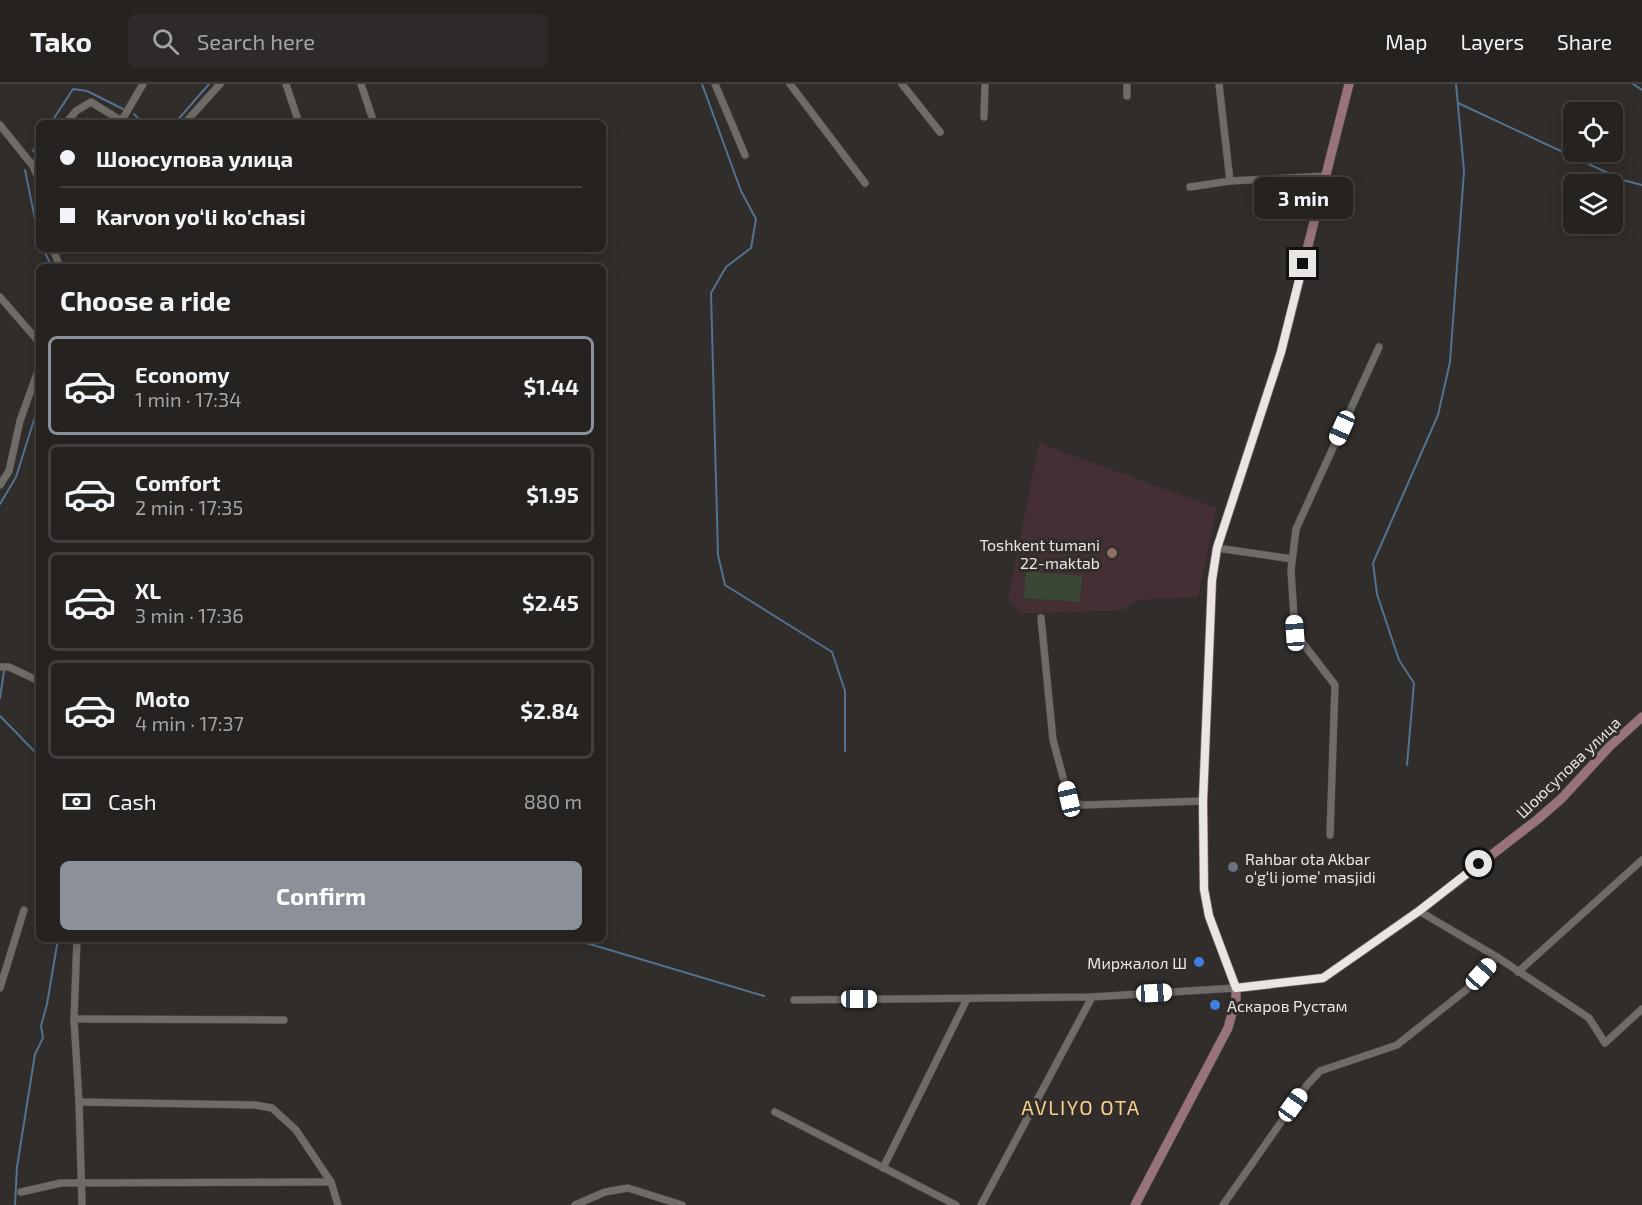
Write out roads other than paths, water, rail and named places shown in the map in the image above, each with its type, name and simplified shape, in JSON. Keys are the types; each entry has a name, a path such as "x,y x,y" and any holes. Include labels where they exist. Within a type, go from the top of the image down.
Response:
{"street":[{"path":"124,120 143,84"},
{"path":"188,120 220,84"},
{"path":"286,84 297,120"},
{"path":"361,84 373,120"},
{"path":"715,84 745,155"},
{"path":"790,84 865,183"},
{"path":"902,84 940,132"},
{"path":"984,117 985,84"},
{"path":"1126,96 1127,84"},
{"path":"1219,84 1230,182"},
{"path":"1135,1205 1228,1028 1234,1009 1236,988 1209,916 1205,898 1203,801 1212,580 1217,548 1281,352 1349,84"},
{"path":"68,120 76,111 91,102 120,120"},
{"path":"0,125 36,173"},
{"path":"33,166 36,162"},
{"path":"1190,187 1325,176"},
{"path":"0,297 36,339"},
{"path":"1330,835 1335,685 1295,633 1292,559 1296,529 1378,346"},
{"path":"0,485 9,471 20,421 36,376"},
{"path":"1217,548 1292,559"},
{"path":"1041,618 1053,740 1069,799 1083,805 1203,801"},
{"path":"0,667 9,667 36,680"},
{"name":"Шоюсупова улица","path":"1236,988 1323,978 1419,911 1538,819 1561,799 1610,746 1642,717"},
{"path":"1518,972 1642,860"},
{"path":"0,988 24,910"},
{"path":"1419,911 1497,957 1588,1018 1605,1043 1642,1009"},
{"path":"77,942 74,1019 80,1102 82,1205"},
{"path":"1224,1205 1307,1085 1320,1071 1397,1045 1466,990 1497,957"},
{"path":"794,1000 1092,997 1236,988"},
{"path":"981,1205 1092,997"},
{"path":"883,1168 967,999"},
{"path":"74,1019 284,1020"},
{"path":"80,1102 267,1106 296,1130 331,1182 338,1205"},
{"path":"775,1112 956,1205"},
{"path":"21,1192 61,1183 331,1182"},
{"path":"575,1205 605,1192 628,1188 682,1205"}],"waterway":[{"path":"178,120 209,84"},
{"path":"702,84 741,191 756,219 751,248 726,267 711,293 718,555 725,585 832,652 845,691 845,751"},
{"path":"1407,765 1414,683 1399,660 1377,594 1373,563 1438,415 1450,362 1464,171 1456,84"},
{"path":"1633,84 1642,90"},
{"path":"53,120 73,89 87,91 125,110"},
{"path":"1458,103 1623,180 1642,185"},
{"path":"134,114 140,120"},
{"path":"33,151 36,146"},
{"path":"25,170 36,224"},
{"path":"44,252 50,264"},
{"path":"0,504 16,477 36,414"},
{"path":"0,698 4,671"},
{"path":"0,716 36,753"},
{"path":"15,1205 17,1167 35,1054 43,1038 41,1026 57,942"},
{"path":"583,942 764,996"}],"place":[{"name":"Toshkent tumani 22-maktab","path":"1112,553"},
{"name":"Rahbar ota Akbar o‘g‘li jome’ masjidi","path":"1233,867"},
{"name":"Миржалол Ш","path":"1199,962"},
{"name":"Аскаров Рустам","path":"1215,1005"}],"district":[{"name":"AVLIYO OTA","path":"1081,1107"}]}
